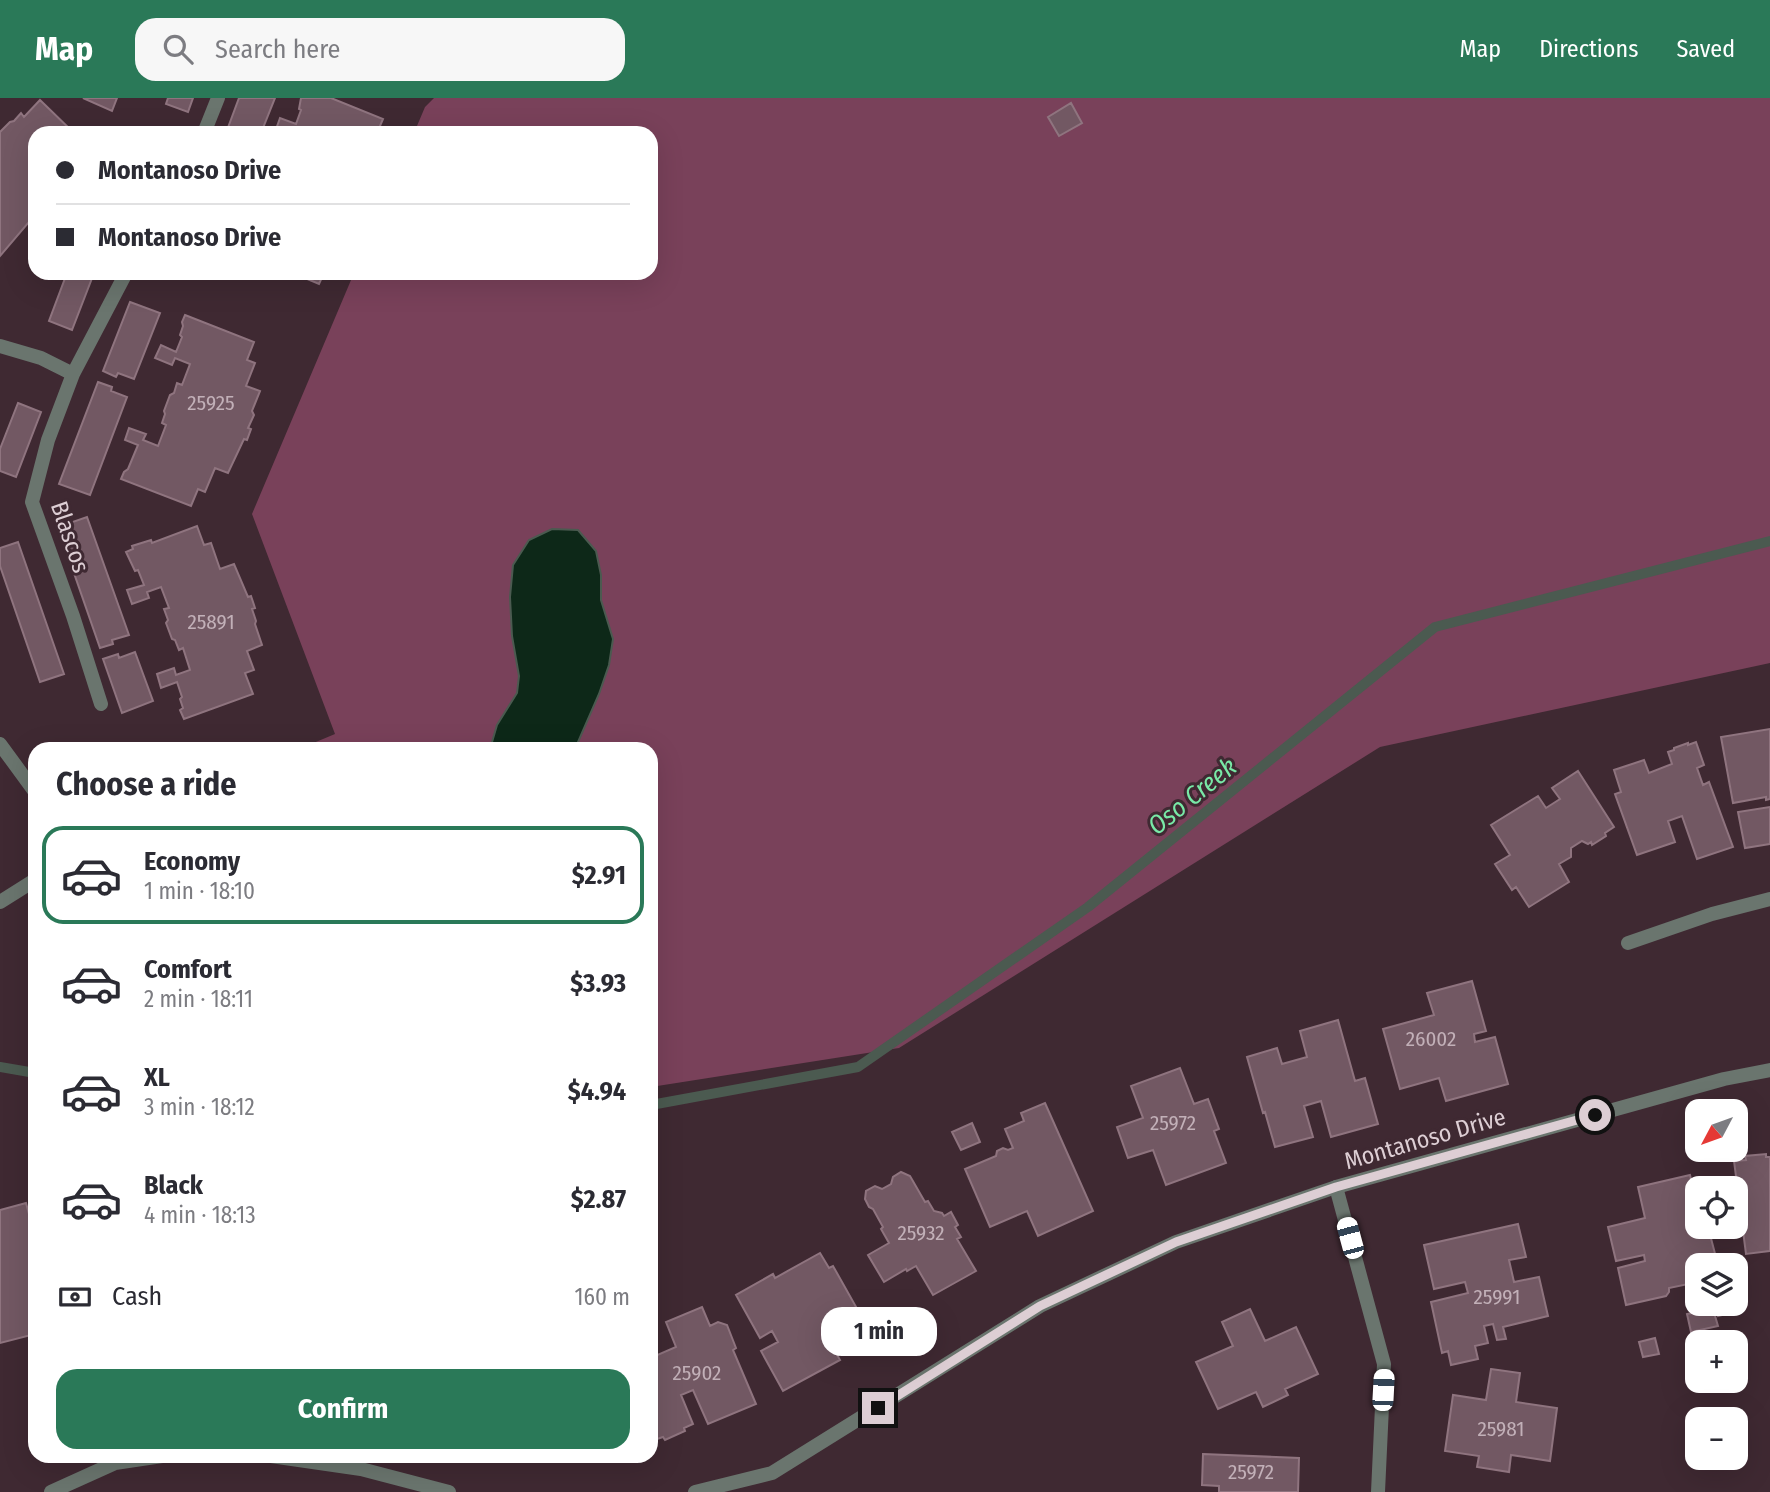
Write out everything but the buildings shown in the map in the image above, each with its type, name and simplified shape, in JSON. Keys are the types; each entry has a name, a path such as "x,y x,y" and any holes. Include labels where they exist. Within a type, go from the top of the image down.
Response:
{"street":[{"path":"207,126 218,98"},
{"name":"Blascos","path":"101,704 32,502 48,440 74,374 122,280"},
{"path":"0,346 41,358 74,374"},
{"path":"0,744 28,782"},
{"path":"0,902 28,884"},
{"path":"1628,943 1712,914 1770,899"},
{"name":"Montanoso Drive","path":"695,1492 772,1473 1040,1306 1176,1242 1336,1187 1724,1079 1770,1070"},
{"path":"1336,1187 1384,1364 1378,1492"},
{"path":"51,1492 115,1463"},
{"path":"319,1463 360,1469 449,1492"}],"shaded area":[{"path":"434,98 1770,98 1770,663 1380,747 899,1048 658,1086 658,742 316,742 335,734 252,514 351,280 658,280 658,126 417,126 425,107"},
{"path":"552,529 578,530 596,551 601,575 601,600 613,639 609,665 578,742 492,742 497,725 517,693 519,676 512,636 510,597 513,565 529,540"}],"waterway":[{"name":"Oso Creek","path":"658,1104 858,1067 1088,907 1435,627 1770,541"},
{"name":"Oso Creek","path":"0,1067 28,1072"}],"route":[{"path":"878,1408 1040,1306 1176,1242 1336,1187 1595,1115"}]}
